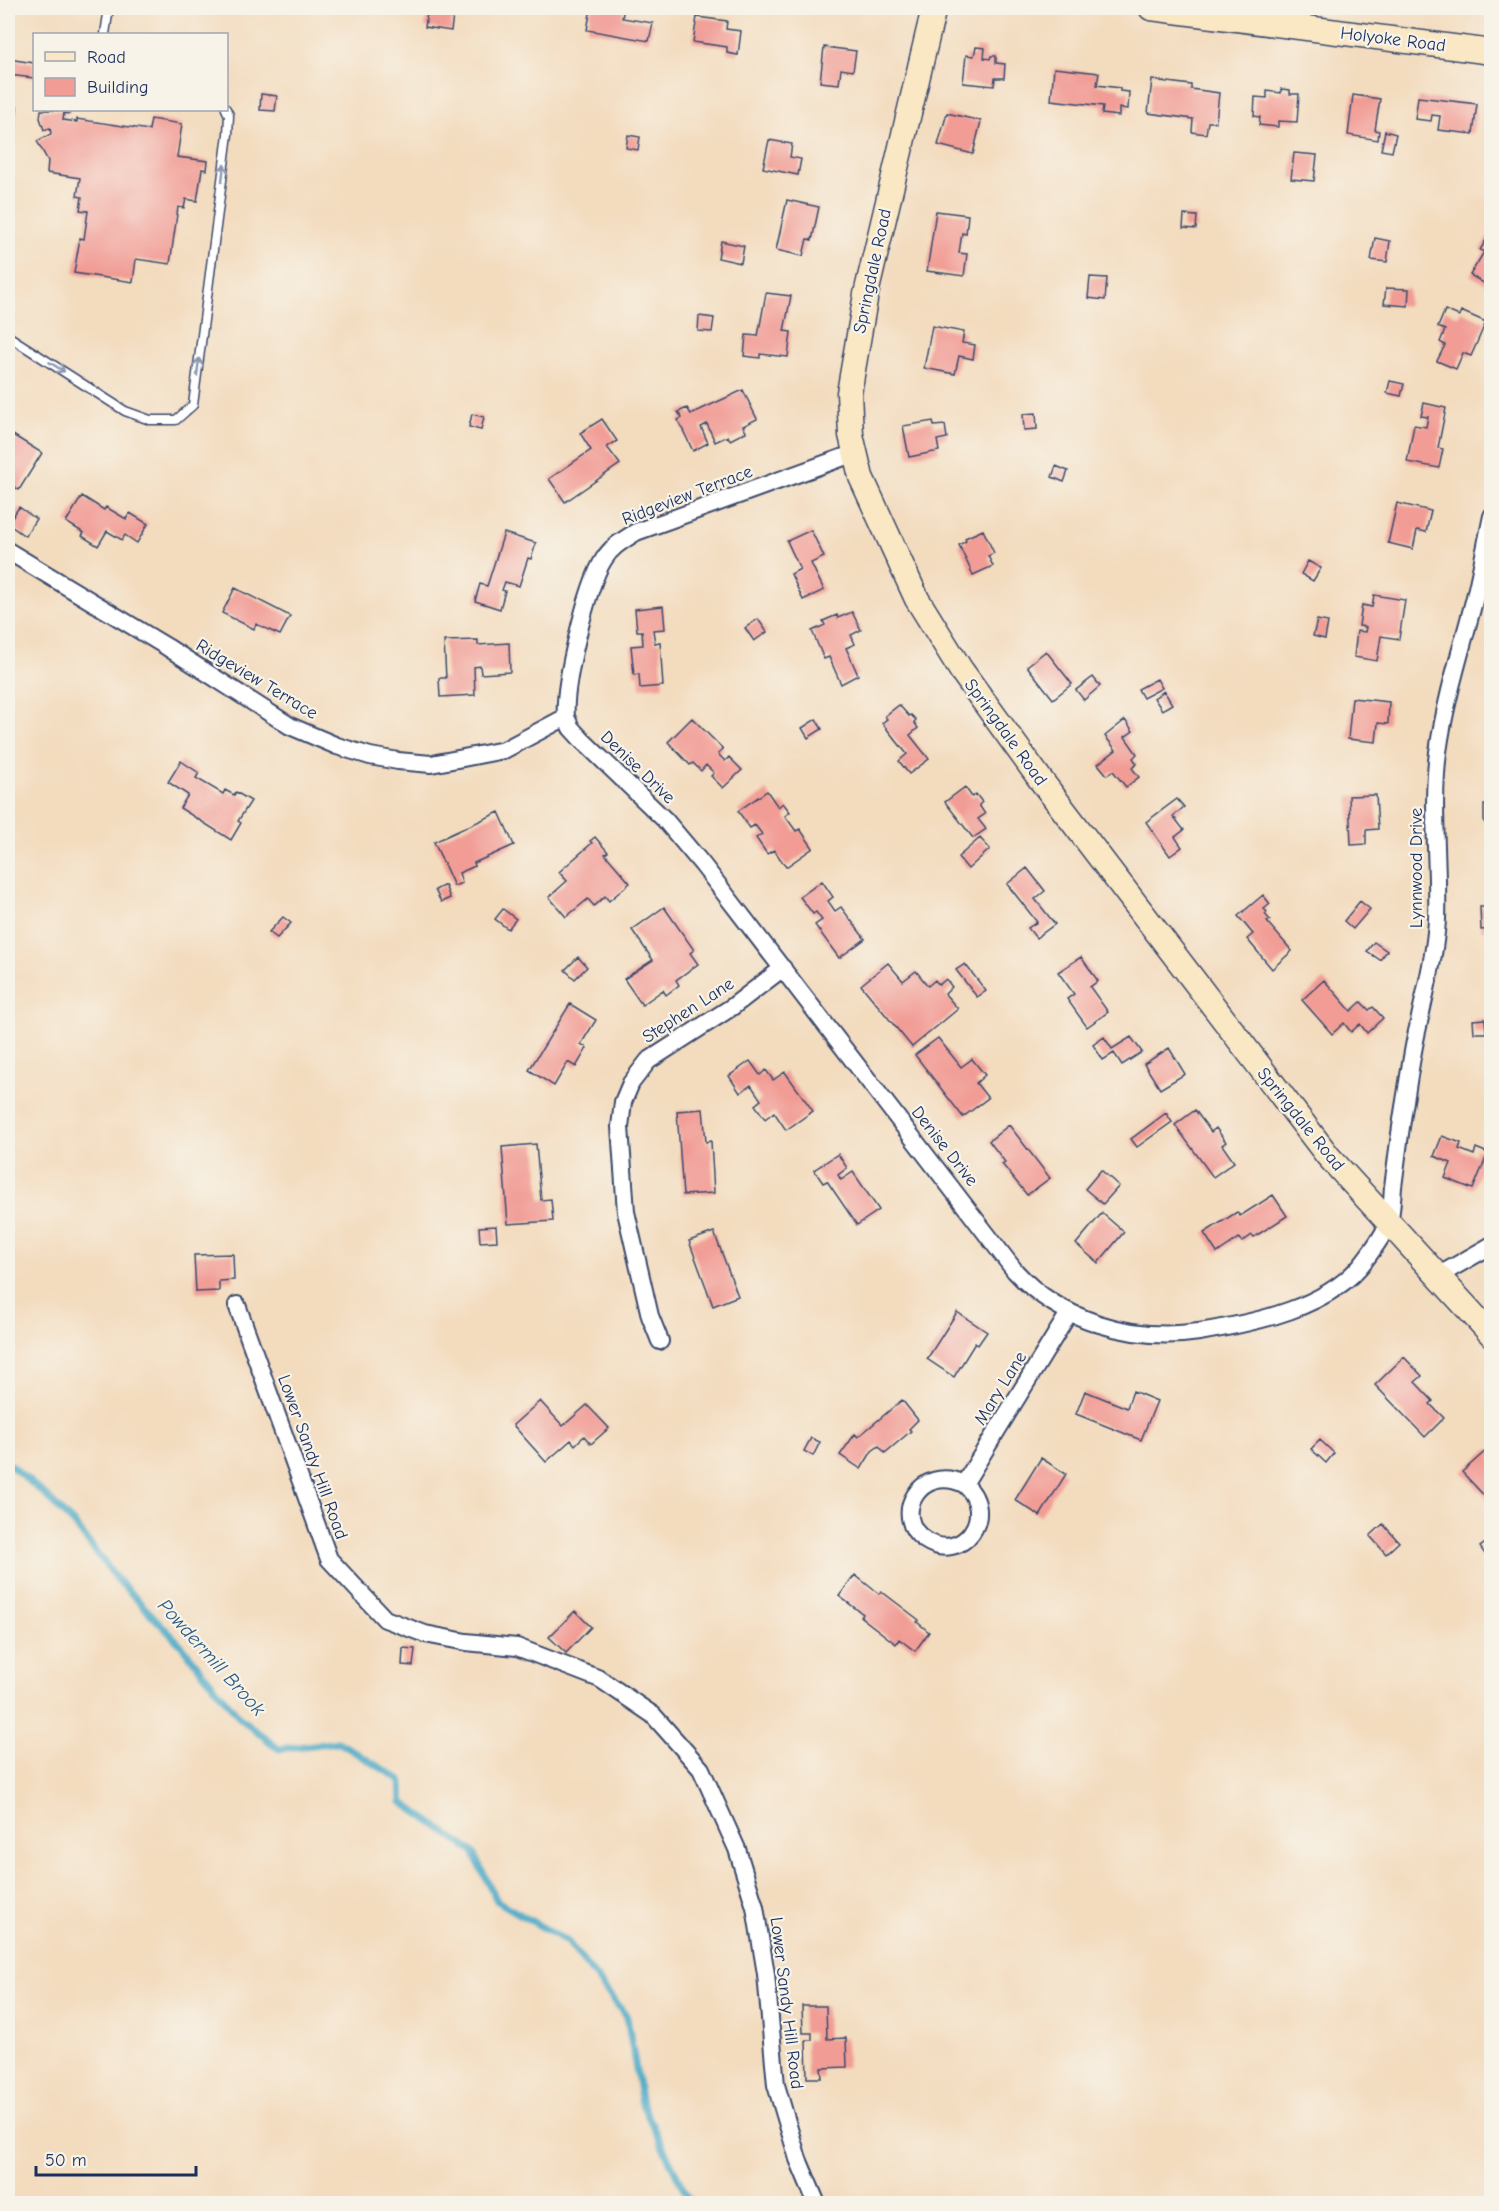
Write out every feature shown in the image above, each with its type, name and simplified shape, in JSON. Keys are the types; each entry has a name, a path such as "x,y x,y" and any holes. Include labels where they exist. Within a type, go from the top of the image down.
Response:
{"street":[{"name":"Springdale Road","path":"933,8 866,294 849,393 851,435 861,477 917,599 962,670 1040,779 1328,1156 1491,1335"},
{"name":"Holyoke Road","path":"1151,8 1491,52"},
{"name":"Ridgeview Terrace","path":"8,551 167,647 290,726 337,746 370,756 431,764 504,750 566,717 567,687 590,595 603,560 615,545 636,532 855,453"},
{"name":"Lynnwood Drive","path":"1389,1222 1406,1094 1437,923 1435,795 1438,752 1449,694 1474,600 1491,516"},
{"name":"Denise Drive","path":"566,717 571,729 665,820 783,968 1015,1271 1041,1296 1069,1314 1126,1329 1172,1334 1260,1320 1310,1302 1343,1284 1363,1263 1389,1222"},
{"name":"Stephen Lane","path":"660,1341 650,1316 626,1212 620,1127 623,1102 631,1083 648,1061 732,1007 783,968"},
{"path":"1438,1276 1491,1245"},
{"name":"Lower Sandy Hill Road","path":"237,1305 329,1559 385,1619 425,1634 466,1642 517,1647 600,1679 653,1714 701,1769 737,1849 755,1907 766,1974 776,2085 798,2159 817,2204"},
{"name":"Mary Lane","path":"964,1484 1069,1314"},
{"path":"940,1478 948,1478 964,1484 974,1495 979,1510 973,1531 955,1545 939,1546 925,1540 914,1528 911,1520 911,1504 914,1496 925,1484 940,1478"}],"lane":[{"path":"105,33 109,8"},
{"path":"8,336 125,411 150,420 176,420 193,405 228,134 229,115 227,111"}],"building":[{"path":"395,8 454,8 451,31 425,27 427,13"},
{"path":"591,8 624,8 622,18 653,23 649,41 587,30"},
{"path":"697,17 727,21 726,29 741,31 738,55 727,53 727,47 693,42"},
{"path":"824,47 856,51 853,71 841,69 839,84 820,82"},
{"path":"976,47 985,48 984,58 990,59 991,56 996,56 996,63 1005,64 1004,78 995,78 994,86 963,83 966,55 974,56"},
{"path":"8,59 33,63 33,78 8,75"},
{"path":"1054,68 1099,73 1097,85 1120,88 1120,91 1129,92 1128,109 1119,108 1119,116 1102,114 1103,106 1051,100"},
{"path":"1152,80 1191,85 1191,89 1219,93 1216,122 1208,122 1206,134 1192,132 1193,119 1148,113"},
{"path":"1281,89 1290,90 1290,94 1299,94 1297,122 1278,121 1278,127 1259,125 1260,117 1254,116 1255,97 1267,98 1267,91 1281,93"},
{"path":"261,94 277,96 275,111 260,110"},
{"path":"1353,95 1380,99 1375,130 1379,131 1378,140 1348,135"},
{"path":"1418,97 1477,104 1473,134 1438,130 1440,116 1432,115 1431,121 1415,119"},
{"path":"8,106 17,107 11,170 8,169"},
{"path":"41,111 70,111 69,114 64,113 63,120 77,122 77,119 149,130 151,119 182,124 177,157 208,161 207,170 202,169 197,201 186,199 184,208 178,207 170,264 136,259 133,282 74,273 80,238 84,239 88,211 80,210 82,197 77,196 80,178 47,173 48,161 37,141 51,134 50,128 44,130 40,118"},
{"path":"947,113 981,121 973,154 938,145"},
{"path":"1385,131 1396,134 1392,152 1381,150"},
{"path":"628,135 640,137 638,150 626,148"},
{"path":"769,140 792,144 790,157 801,159 798,175 763,168"},
{"path":"1294,153 1317,155 1314,181 1291,179"},
{"path":"787,200 819,207 812,240 807,239 803,256 776,250"},
{"path":"936,211 968,215 966,234 962,233 959,253 967,254 964,276 927,271"},
{"path":"1184,215 1197,216 1196,229 1183,228"},
{"path":"1489,235 1492,237 1492,288 1470,275 1484,252 1480,250"},
{"path":"1375,238 1390,241 1387,262 1371,260"},
{"path":"721,241 744,246 741,263 718,258"},
{"path":"1090,277 1107,278 1105,300 1088,298"},
{"path":"1386,288 1409,289 1408,306 1384,304"},
{"path":"766,293 791,296 784,331 791,332 788,357 760,354 760,358 744,356 746,335 758,336"},
{"path":"1445,310 1459,316 1461,311 1486,322 1471,356 1463,353 1456,369 1437,361 1445,345 1440,342 1445,330 1438,327"},
{"path":"699,316 714,318 712,332 698,331"},
{"path":"932,326 964,332 962,343 975,345 973,359 959,356 955,374 924,368"},
{"path":"1390,381 1404,384 1401,396 1387,393"},
{"path":"743,390 757,419 743,426 746,432 730,440 728,436 715,442 707,424 701,427 708,443 693,451 678,420 682,418 678,412 687,408 691,414"},
{"path":"1424,403 1446,408 1438,448 1443,449 1439,468 1407,462 1414,425 1426,427 1428,417 1421,416"},
{"path":"1036,413 1037,429 1024,430 1023,414"},
{"path":"472,414 484,417 481,430 469,427"},
{"path":"602,419 617,441 607,447 620,464 565,502 549,479 591,450 580,433"},
{"path":"933,421 934,426 945,425 947,438 937,440 939,451 909,457 903,426"},
{"path":"8,432 42,453 19,490 8,483"},
{"path":"1056,466 1068,471 1064,482 1052,477"},
{"path":"82,496 104,510 106,507 126,519 130,513 148,524 137,543 125,535 122,540 107,531 98,546 82,536 84,533 66,522"},
{"path":"1397,503 1431,511 1426,532 1417,530 1413,549 1388,543"},
{"path":"19,507 36,519 25,536 8,524"},
{"path":"811,530 824,557 811,563 824,590 803,600 791,574 800,569 787,541"},
{"path":"983,530 994,553 988,556 993,566 973,575 959,545 966,541 965,538"},
{"path":"504,533 536,543 531,559 528,558 519,586 505,582 500,609 475,601 480,584 487,586"},
{"path":"1308,561 1321,568 1313,581 1301,574"},
{"path":"235,588 290,616 280,635 256,624 254,629 222,613"},
{"path":"1374,595 1405,600 1399,639 1381,636 1377,661 1354,657 1357,631 1365,632 1366,627 1359,626 1362,605 1372,607"},
{"path":"663,606 665,629 653,630 655,643 660,642 663,686 640,688 639,674 634,675 631,646 643,645 642,631 637,631 635,609"},
{"path":"852,612 861,630 851,635 855,644 846,648 858,675 841,684 829,657 824,659 812,631 825,625 823,621"},
{"path":"758,619 767,632 754,641 745,628"},
{"path":"1317,620 1328,622 1325,639 1313,636"},
{"path":"478,640 478,645 509,643 510,672 481,674 480,666 474,667 475,695 440,697 439,678 446,678 444,641"},
{"path":"1046,651 1072,684 1053,699 1027,666"},
{"path":"1093,677 1100,686 1084,700 1076,690"},
{"path":"1157,679 1162,688 1143,698 1138,689"},
{"path":"1164,691 1172,704 1162,710 1154,698"},
{"path":"1352,698 1389,702 1388,724 1378,723 1376,742 1348,739"},
{"path":"899,705 916,720 914,722 918,728 910,735 929,759 909,774 899,761 907,754 882,723 887,719 885,716"},
{"path":"692,718 723,749 718,754 725,761 729,757 742,770 723,788 711,776 714,773 706,765 701,771 693,763 690,765 668,742"},
{"path":"816,719 822,729 808,738 802,728"},
{"path":"1125,720 1133,731 1125,737 1137,754 1133,758 1137,764 1132,768 1139,777 1126,787 1113,771 1107,775 1098,764 1116,750 1105,736"},
{"path":"181,761 199,773 196,778 223,794 225,790 234,795 236,792 251,801 238,821 241,823 231,840 180,808 188,795 168,782"},
{"path":"1488,773 1492,773 1492,843 1489,843 1488,822 1484,822 1484,805 1489,805"},
{"path":"965,787 972,797 976,794 982,802 979,805 985,814 978,819 986,829 973,838 945,802"},
{"path":"767,791 778,807 783,803 790,812 785,816 796,831 800,829 813,848 786,867 774,850 767,854 756,838 762,834 755,825 750,828 738,811"},
{"path":"1376,795 1378,829 1366,830 1366,844 1351,845 1349,796"},
{"path":"1177,799 1184,807 1173,816 1184,830 1175,837 1182,847 1170,856 1146,822"},
{"path":"499,812 514,845 474,863 475,866 459,873 462,883 454,886 434,842"},
{"path":"595,837 608,852 605,854 630,883 609,901 605,896 594,906 588,899 566,917 549,897 567,881 559,872 592,843 590,841"},
{"path":"980,838 990,849 968,869 958,857"},
{"path":"1027,868 1045,891 1035,899 1055,924 1036,938 1028,928 1037,922 1007,884"},
{"path":"822,881 833,897 828,901 835,911 841,907 865,939 839,958 815,925 822,920 816,912 813,914 800,897"},
{"path":"445,885 450,898 441,902 435,890"},
{"path":"1487,889 1492,889 1492,929 1481,930 1480,907 1487,907"},
{"path":"1263,895 1270,904 1264,909 1270,920 1267,922 1292,951 1272,969 1247,939 1253,934 1238,916"},
{"path":"1360,901 1370,909 1353,929 1344,921"},
{"path":"664,907 694,950 690,953 698,964 676,980 679,985 666,995 663,990 642,1005 624,979 653,960 632,930"},
{"path":"503,909 516,919 508,929 495,919"},
{"path":"283,917 291,923 277,938 269,932"},
{"path":"1374,942 1387,951 1380,960 1367,951"},
{"path":"578,957 587,967 575,979 565,970"},
{"path":"1081,957 1098,981 1090,987 1108,1012 1087,1027 1067,999 1074,994 1058,972"},
{"path":"888,963 903,981 916,971 928,986 935,980 939,985 946,979 952,987 945,994 958,1009 912,1047 861,985"},
{"path":"965,964 986,991 977,997 956,970"},
{"path":"1324,980 1351,1011 1361,1002 1369,1010 1373,1007 1383,1018 1367,1033 1360,1024 1351,1032 1344,1023 1332,1034 1302,1000"},
{"path":"570,1004 596,1020 581,1044 587,1048 576,1067 568,1062 554,1086 529,1070"},
{"path":"1485,1019 1486,1033 1474,1033 1473,1020"},
{"path":"1104,1037 1112,1049 1131,1037 1142,1052 1122,1065 1114,1053 1103,1060 1093,1045"},
{"path":"938,1038 961,1067 972,1059 985,1075 976,1083 988,1098 963,1117 915,1055"},
{"path":"1169,1048 1185,1074 1160,1089 1144,1064"},
{"path":"750,1061 760,1075 766,1070 773,1080 785,1072 813,1111 786,1130 774,1112 765,1119 755,1105 761,1100 751,1085 740,1093 729,1076"},
{"path":"703,1109 706,1142 711,1141 714,1193 683,1195 677,1111"},
{"path":"1195,1110 1211,1132 1216,1128 1226,1142 1222,1145 1234,1162 1213,1177 1175,1125"},
{"path":"1166,1113 1172,1122 1137,1147 1131,1139"},
{"path":"1009,1125 1050,1178 1027,1195 1002,1164 1005,1162 989,1141"},
{"path":"1442,1136 1461,1143 1459,1149 1474,1155 1476,1148 1488,1153 1473,1189 1445,1178 1451,1163 1434,1156"},
{"path":"536,1144 541,1200 551,1199 553,1221 508,1224 502,1147"},
{"path":"838,1154 847,1168 838,1175 841,1180 853,1172 879,1210 857,1225 827,1181 823,1183 814,1170"},
{"path":"1101,1170 1119,1186 1103,1204 1085,1189"},
{"path":"1273,1195 1287,1216 1254,1237 1252,1235 1242,1242 1239,1238 1217,1253 1204,1233 1237,1212 1240,1216"},
{"path":"1102,1213 1124,1232 1098,1263 1076,1244"},
{"path":"496,1226 497,1241 480,1242 479,1227"},
{"path":"714,1232 738,1296 713,1306 689,1241"},
{"path":"233,1254 234,1280 219,1281 219,1291 196,1292 194,1255"},
{"path":"957,1312 987,1332 978,1345 975,1343 954,1377 927,1359"},
{"path":"1404,1357 1422,1376 1415,1382 1433,1401 1430,1404 1444,1418 1425,1437 1375,1385"},
{"path":"1085,1391 1127,1408 1133,1391 1157,1401 1141,1440 1076,1414"},
{"path":"902,1400 918,1420 909,1429 911,1431 885,1453 879,1446 872,1451 861,1469 840,1455 855,1434 858,1437"},
{"path":"540,1401 563,1426 587,1405 609,1428 591,1444 584,1436 575,1445 571,1440 546,1462 513,1425"},
{"path":"811,1438 820,1442 813,1456 804,1451"},
{"path":"1320,1440 1334,1453 1326,1463 1311,1449"},
{"path":"1489,1448 1492,1451 1492,1504 1462,1472"},
{"path":"1041,1458 1066,1474 1040,1516 1015,1500"},
{"path":"1383,1524 1399,1542 1386,1554 1370,1536"},
{"path":"1492,1538 1492,1553 1487,1557 1480,1547"},
{"path":"855,1575 879,1594 881,1591 919,1620 917,1622 929,1632 915,1651 899,1639 896,1644 861,1617 863,1614 839,1596"},
{"path":"575,1611 591,1627 566,1653 549,1637"},
{"path":"403,1648 415,1649 413,1666 402,1665"},
{"path":"802,2006 826,2006 827,2039 846,2038 847,2067 821,2068 822,2078 807,2078 806,2040 812,2040 812,2033 803,2033"}],"waterway":[{"name":"Powdermill Brook","path":"8,1463 75,1525 117,1579 181,1645 240,1718 279,1749 338,1742 401,1780 402,1802 473,1852 497,1901 568,1942 627,2017 642,2104 691,2204"}]}
